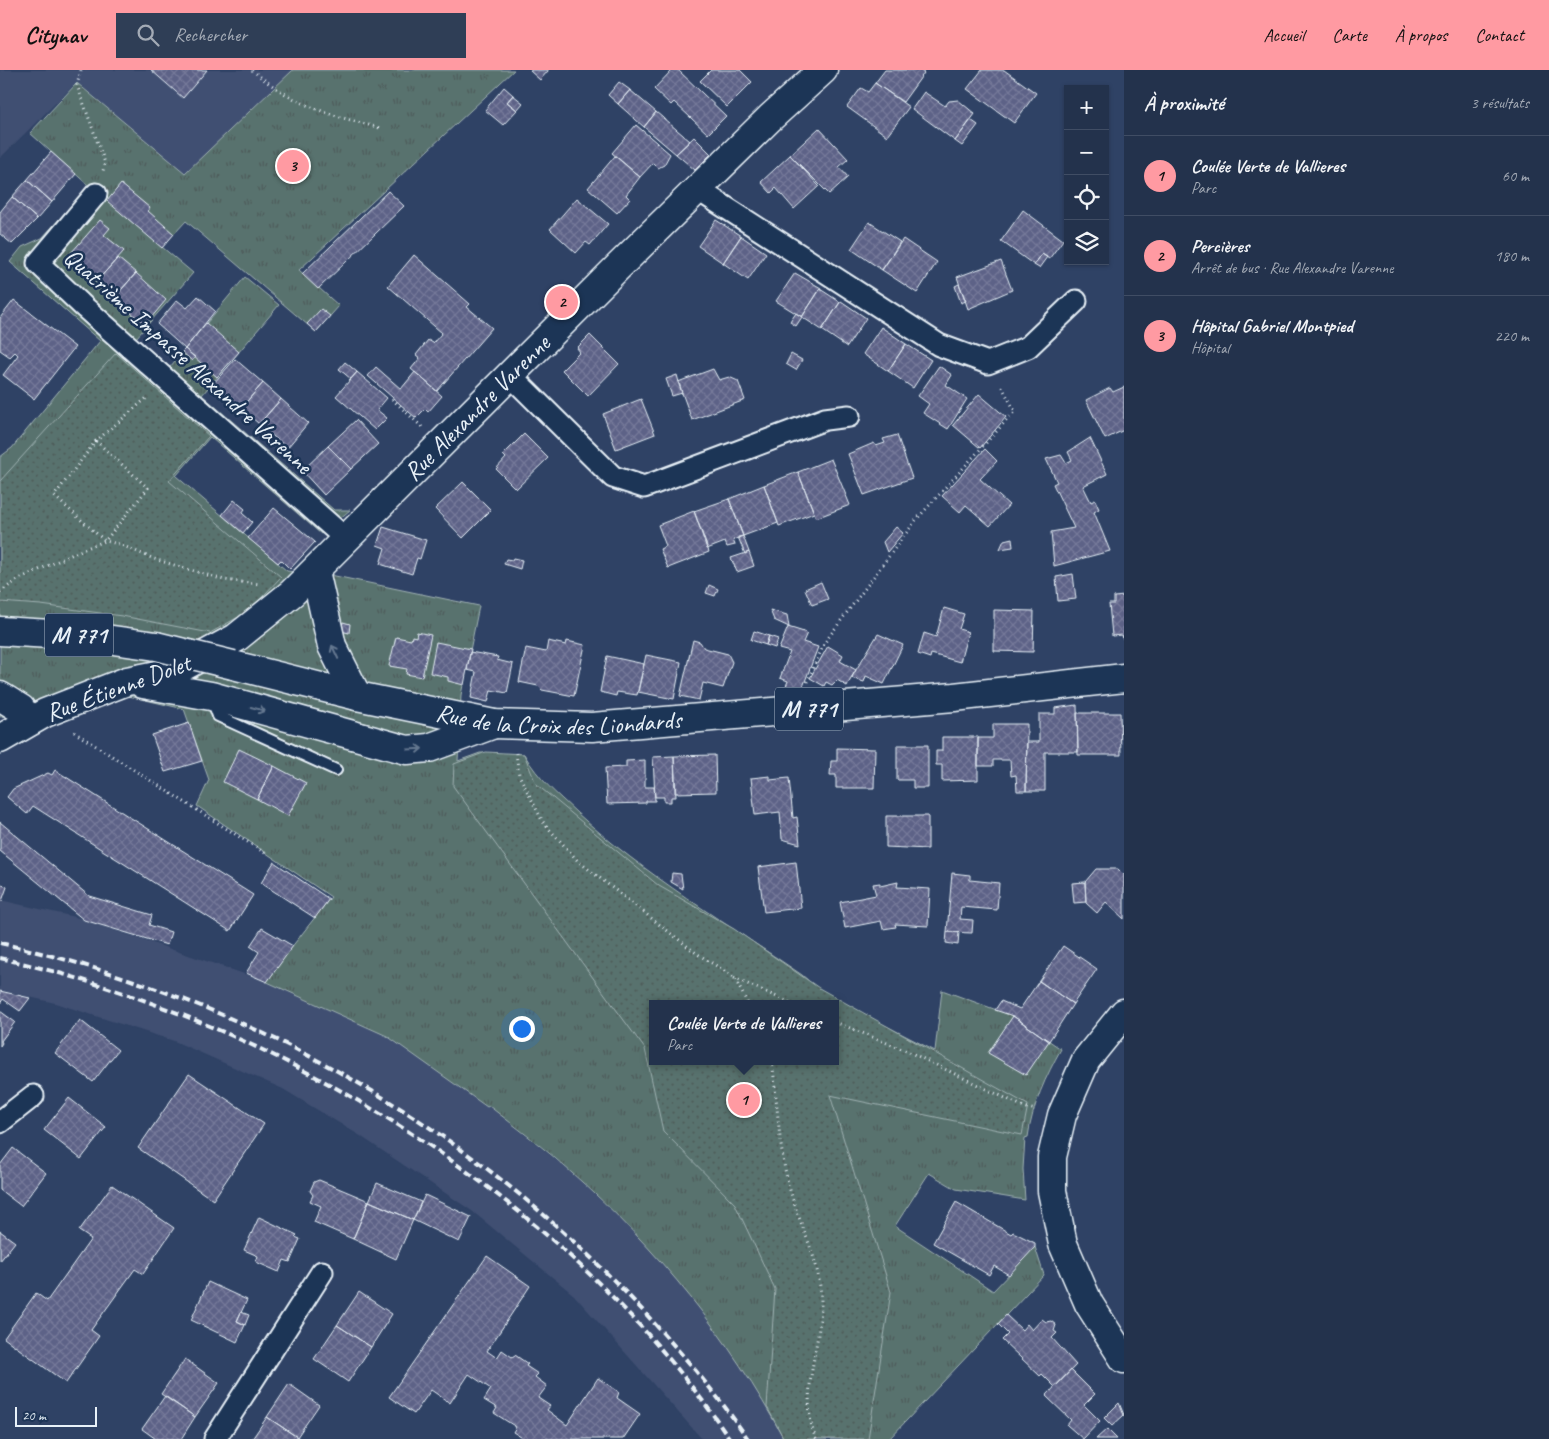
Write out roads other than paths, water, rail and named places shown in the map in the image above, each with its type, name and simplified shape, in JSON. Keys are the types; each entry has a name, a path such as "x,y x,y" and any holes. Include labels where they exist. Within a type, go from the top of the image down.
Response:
{"main road":[{"name":"Rue Alexandre Varenne","path":"236,638 316,571 440,444 697,189 822,70"},
{"path":"316,571 332,646 357,696"},
{"name":"Rue de la Croix des Liondards","path":"0,631 84,636 156,646 357,696 503,724 592,727 954,697 1124,678"},
{"name":"Rue Étienne Dolet","path":"0,739 37,717 128,681 173,672 236,638"},
{"path":"128,681 211,696 407,750 429,748 503,724"},
{"path":"0,696 37,717"},
{"path":"1124,1013 1086,1060 1062,1115 1052,1157 1052,1191 1063,1244 1089,1304 1124,1359"}],"street":[{"path":"697,189 939,345 988,363 1028,347 1076,301"},
{"name":"Quatrième Impasse Alexandre Varenne","path":"96,194 38,263 346,539"},
{"path":"510,375 613,477 644,487 825,419 849,416"},
{"path":"0,1122 33,1096"},
{"path":"215,1439 322,1272"}],"lane":[{"path":"211,696 218,716 336,770"}],"railway":[{"path":"0,943 94,968 185,1000 273,1038 358,1082 438,1133 515,1191 587,1254 680,1352 715,1394 748,1439"},
{"path":"0,958 106,987 210,1026 312,1075 409,1132 501,1198 586,1271 663,1352 730,1439"}],"place":[{"name":"Hôpital Gabriel Montpied","path":"293,166"},
{"name":"Percières","path":"562,302"},
{"name":"Coulée Verte de Vallieres","path":"744,1100"}]}
